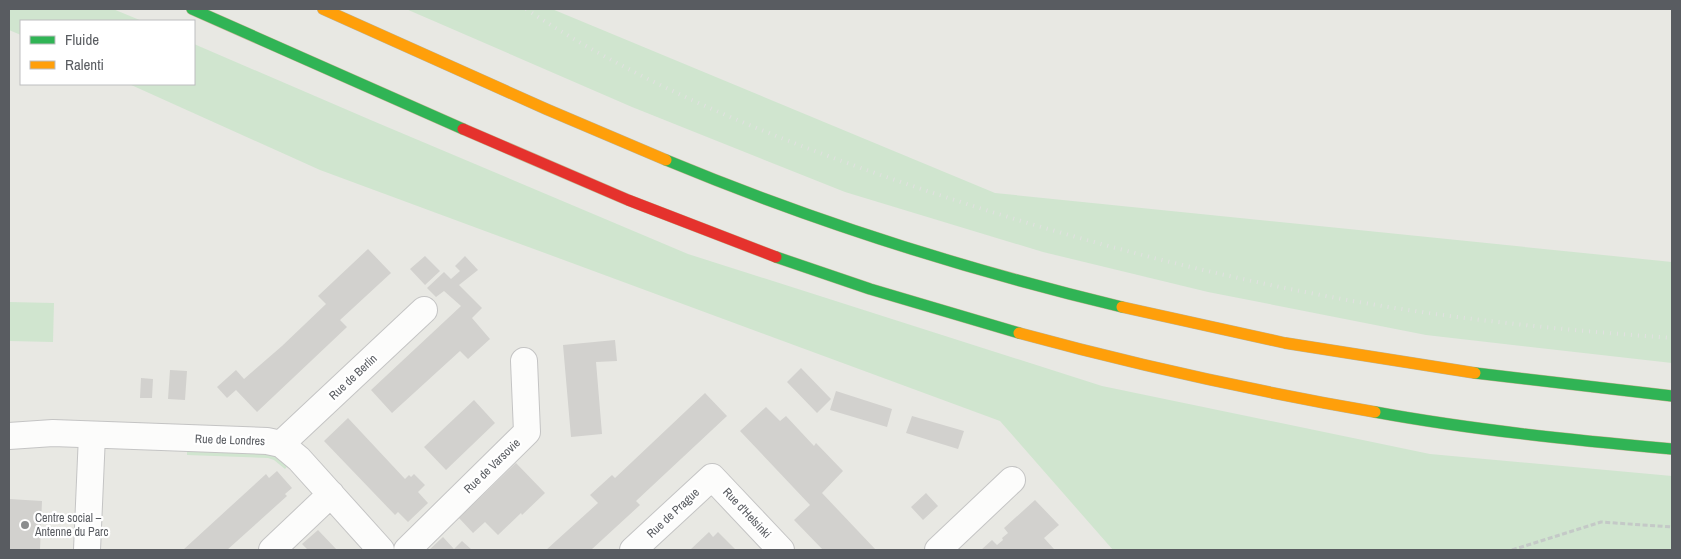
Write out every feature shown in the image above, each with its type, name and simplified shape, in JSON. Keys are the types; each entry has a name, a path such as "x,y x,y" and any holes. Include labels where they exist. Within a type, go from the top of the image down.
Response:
{"highway":[{"path":"192,9 594,186 706,231 792,263 967,319 1147,367 1324,405 1471,428 1672,449"},
{"path":"323,9 530,102 718,181 877,236 1026,281 1082,297 1179,320 1330,351 1494,377 1672,396"}],"street":[{"name":"Rue de Berlin","path":"281,444 424,310"},
{"name":"Rue de Varsovie","path":"407,550 527,432 524,361"},
{"name":"Rue de Londres","path":"9,436 53,433 267,440 281,444 300,459 381,550"},
{"path":"87,550 92,435"},
{"name":"Rue de Prague","path":"634,550 712,477"},
{"name":"Rue d'Helsinki","path":"712,477 781,550"},
{"path":"938,550 1012,480"},
{"path":"272,550 331,494"}],"path":[{"path":"1512,550 1601,522 1672,527"}],"green space":[{"path":"9,9 113,9 140,20 20,20 20,35 9,30"},
{"path":"406,9 552,9 995,193 1672,262 1672,363 1426,335 1208,292 1043,252 845,192 632,107"},
{"path":"195,44 688,254 1102,386 1430,454 1672,476 1672,550 1113,550 1000,421 320,170 131,85 195,85"},
{"path":"9,302 54,303 53,342 9,341"},
{"path":"187,447 267,450 290,463 285,469 274,460 268,458 187,455"}],"building":[{"path":"368,249 391,273 340,320 347,327 257,412 236,390 227,398 217,387 236,370 244,379 282,346 326,304 318,296"},
{"path":"425,256 440,271 425,285 410,269"},
{"path":"465,256 478,270 459,285 482,308 472,318 490,339 468,359 460,351 392,413 371,390 461,306 444,291 436,297 427,288 444,272 451,279 460,271 455,266"},
{"path":"615,340 617,361 596,362 602,434 571,437 563,345"},
{"path":"801,368 831,399 817,413 787,382"},
{"path":"170,370 187,371 185,400 168,399"},
{"path":"141,378 153,379 152,398 140,398"},
{"path":"836,391 892,409 887,427 830,410"},
{"path":"705,393 727,416 636,501 640,505 591,550 546,550 598,503 590,495 612,475 615,478"},
{"path":"474,400 495,423 446,470 424,447"},
{"path":"766,407 780,421 786,416 814,446 816,443 843,471 822,493 876,550 823,550 794,520 810,505 740,431"},
{"path":"912,416 964,431 958,449 906,433"},
{"path":"348,418 405,479 409,475 411,477 414,474 425,485 418,492 428,503 408,522 398,512 395,515 324,441"},
{"path":"516,463 545,493 498,535 485,522 473,533 459,518"},
{"path":"277,471 292,488 285,494 287,496 227,550 183,550 266,474 269,478"},
{"path":"926,493 938,506 923,520 911,507"},
{"name":"Centre social – Antenne du Parc","path":"9,499 42,501 40,550 9,549"},
{"path":"1035,500 1059,525 1044,538 1054,549 981,550 992,540 997,545 1003,540 1002,538 1008,533 1004,528"},
{"path":"318,530 337,550 308,550 302,544"},
{"path":"709,532 713,537 718,532 736,550 690,550"},
{"path":"443,537 454,549 462,541 472,550 429,550"}],"railway":[{"path":"526,9 609,59 695,102 740,121 830,157 932,193 1048,229 1223,275 1342,299 1507,323 1672,338"}],"traffic: fast":[{"path":"192,9 463,129"},
{"path":"666,160 777,204 834,224 1006,277 1122,307"},
{"path":"776,257 870,289 1019,333"},
{"path":"1475,373 1672,396"},
{"path":"1375,412 1486,429 1672,449"}],"traffic: slow":[{"path":"323,9 546,109 666,160"},
{"path":"1122,307 1285,343 1475,373"},
{"path":"1019,333 1196,377 1375,412"}],"traffic: jam":[{"path":"463,129 628,200 776,257"}],"place":[{"name":"Centre social – Antenne du Parc","path":"25,525"}]}
